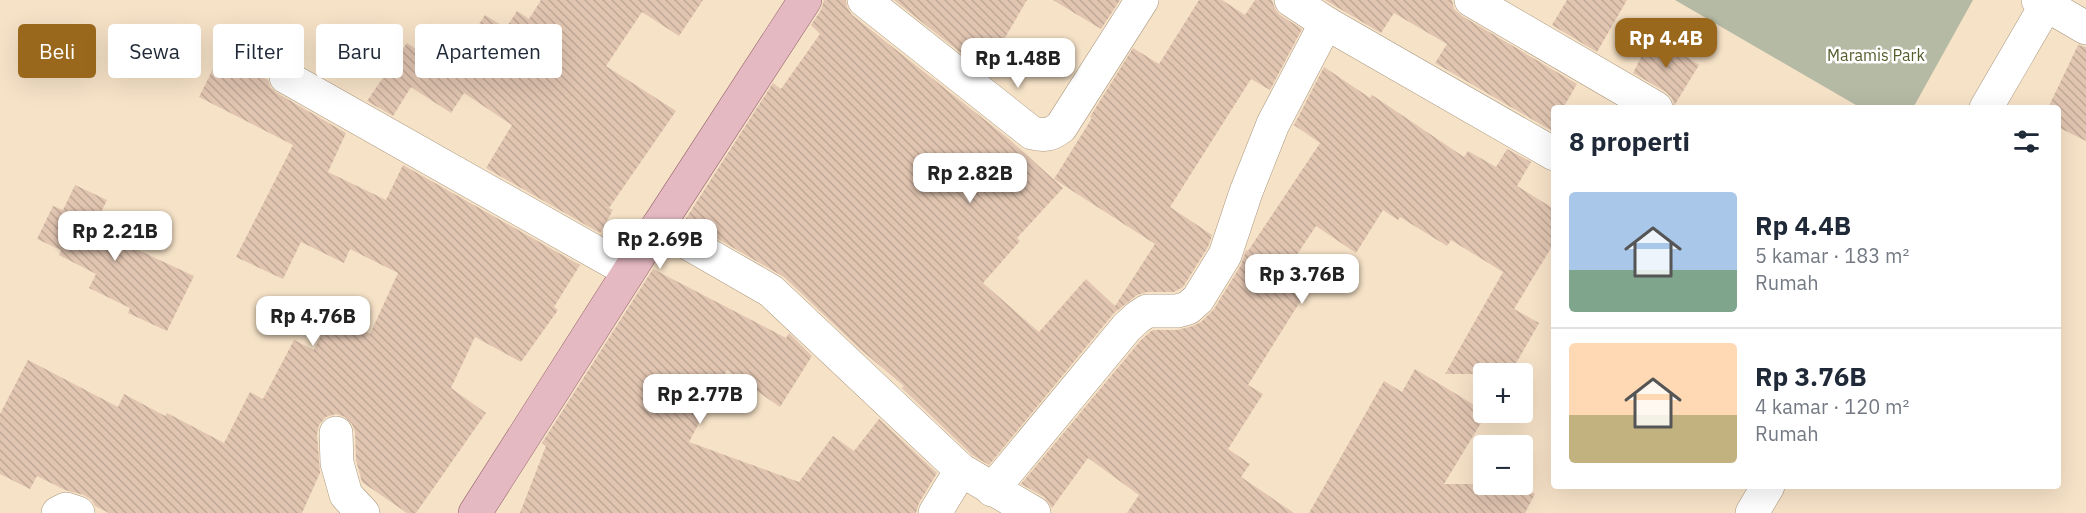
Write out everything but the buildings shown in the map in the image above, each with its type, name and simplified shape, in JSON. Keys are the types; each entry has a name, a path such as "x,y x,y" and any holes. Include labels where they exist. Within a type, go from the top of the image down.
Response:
{"main road":[{"path":"475,513 805,0"}],"street":[{"path":"864,0 1032,133 1052,135 1061,127 1142,0"},
{"path":"1291,0 1326,23 1551,152"},
{"path":"1471,0 1651,105"},
{"path":"1988,105 2042,2 2086,28"},
{"path":"992,490 1138,316 1147,311 1177,311 1188,308 1198,299 1225,255 1246,192 1273,124 1326,23"},
{"path":"288,78 629,271"},
{"path":"658,226 771,291 961,470 1034,513"},
{"path":"336,433 337,463 346,495 363,513"},
{"path":"935,513 961,470"},
{"path":"1752,513 1766,489"},
{"path":"58,513 66,509 78,513"}],"green space":[{"name":"Maramis Park","path":"1675,0 1973,0 1915,105 1856,105"}]}
